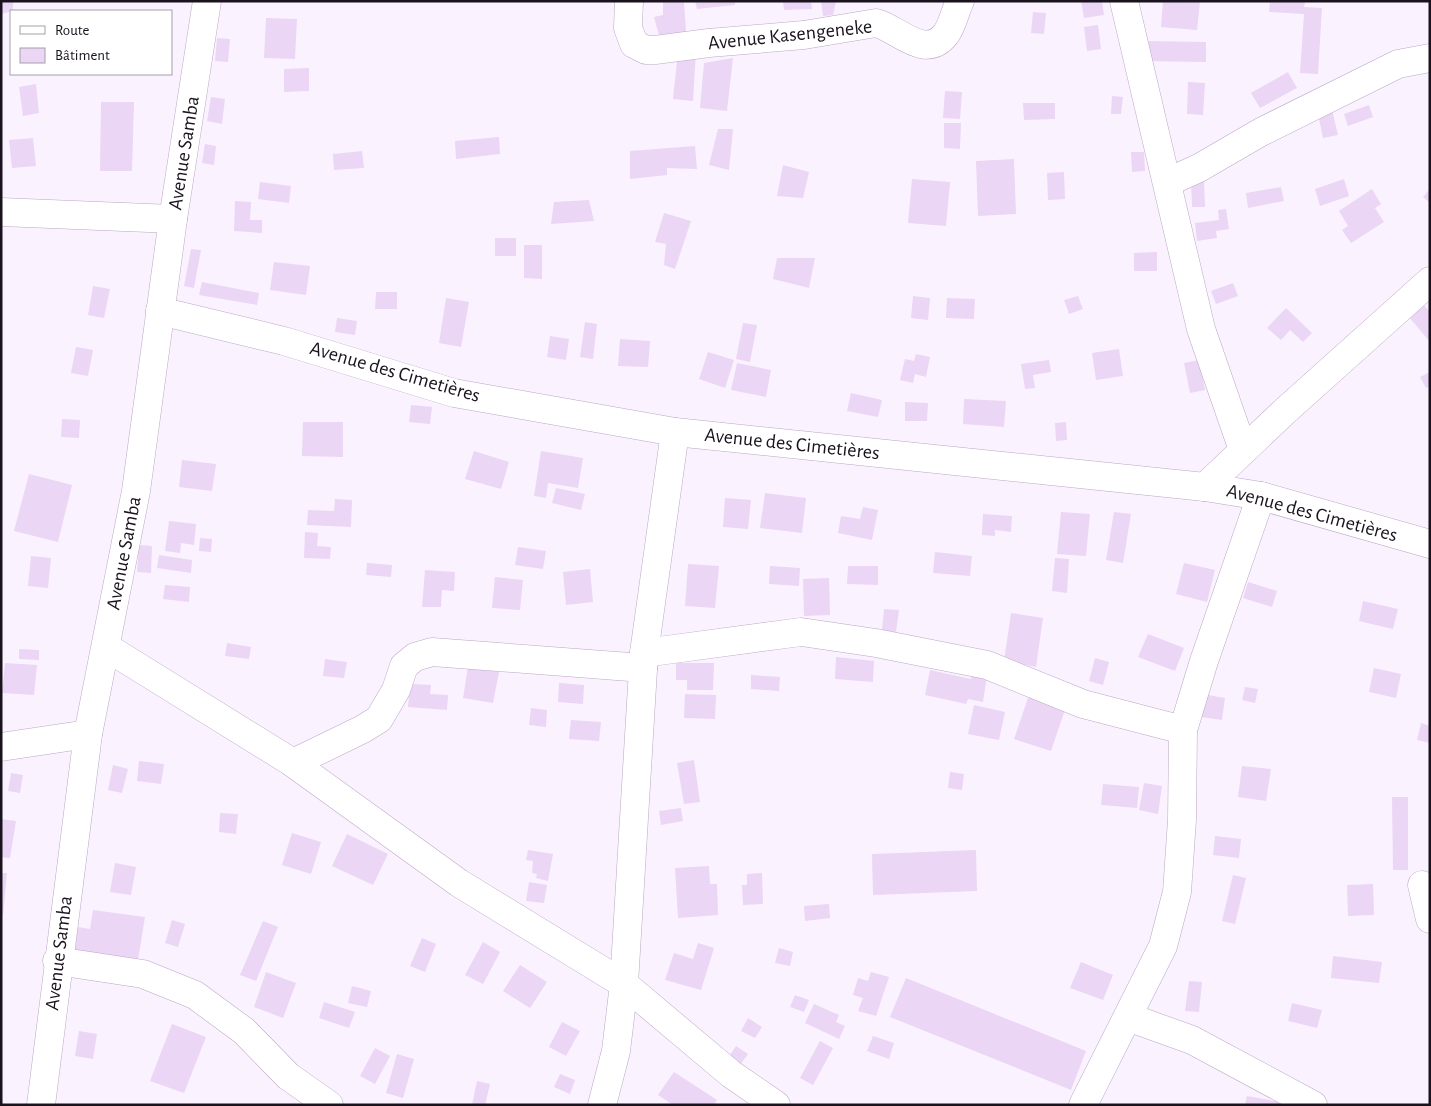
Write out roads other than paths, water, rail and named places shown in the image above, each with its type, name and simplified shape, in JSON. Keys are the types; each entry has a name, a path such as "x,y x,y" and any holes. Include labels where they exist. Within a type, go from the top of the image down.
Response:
{"street":[{"name":"Avenue Samba","path":"41,1105 57,961 88,734 136,492 173,219 207,1"},
{"name":"Avenue Kasengeneke","path":"629,1 628,28 634,44 646,50 804,36 876,24 885,26 912,42 925,45 938,42 947,33 960,1"},
{"path":"1124,1 1201,329 1243,450"},
{"path":"1168,182 1199,168 1261,132 1398,64 1430,58"},
{"path":"1,212 173,219"},
{"path":"1204,487 1430,281"},
{"name":"Avenue des Cimetières","path":"160,311 284,341 454,393 675,432 1204,487 1260,496 1430,544"},
{"path":"602,1105 616,1051 624,984 644,661 675,432"},
{"path":"1083,1105 1163,946 1177,892 1182,820 1183,730 1204,661 1260,496"},
{"path":"293,763 363,729 379,718 396,690 404,666 415,657 432,652 644,661 801,632 987,665 1083,704 1183,730"},
{"path":"106,647 293,763 459,883 624,984 731,1074 776,1105"},
{"path":"1,747 88,734"},
{"path":"1422,885 1430,919"},
{"path":"57,961 143,974 194,995 244,1032 288,1076 329,1105"},
{"path":"1128,1017 1192,1040 1313,1105"}]}
